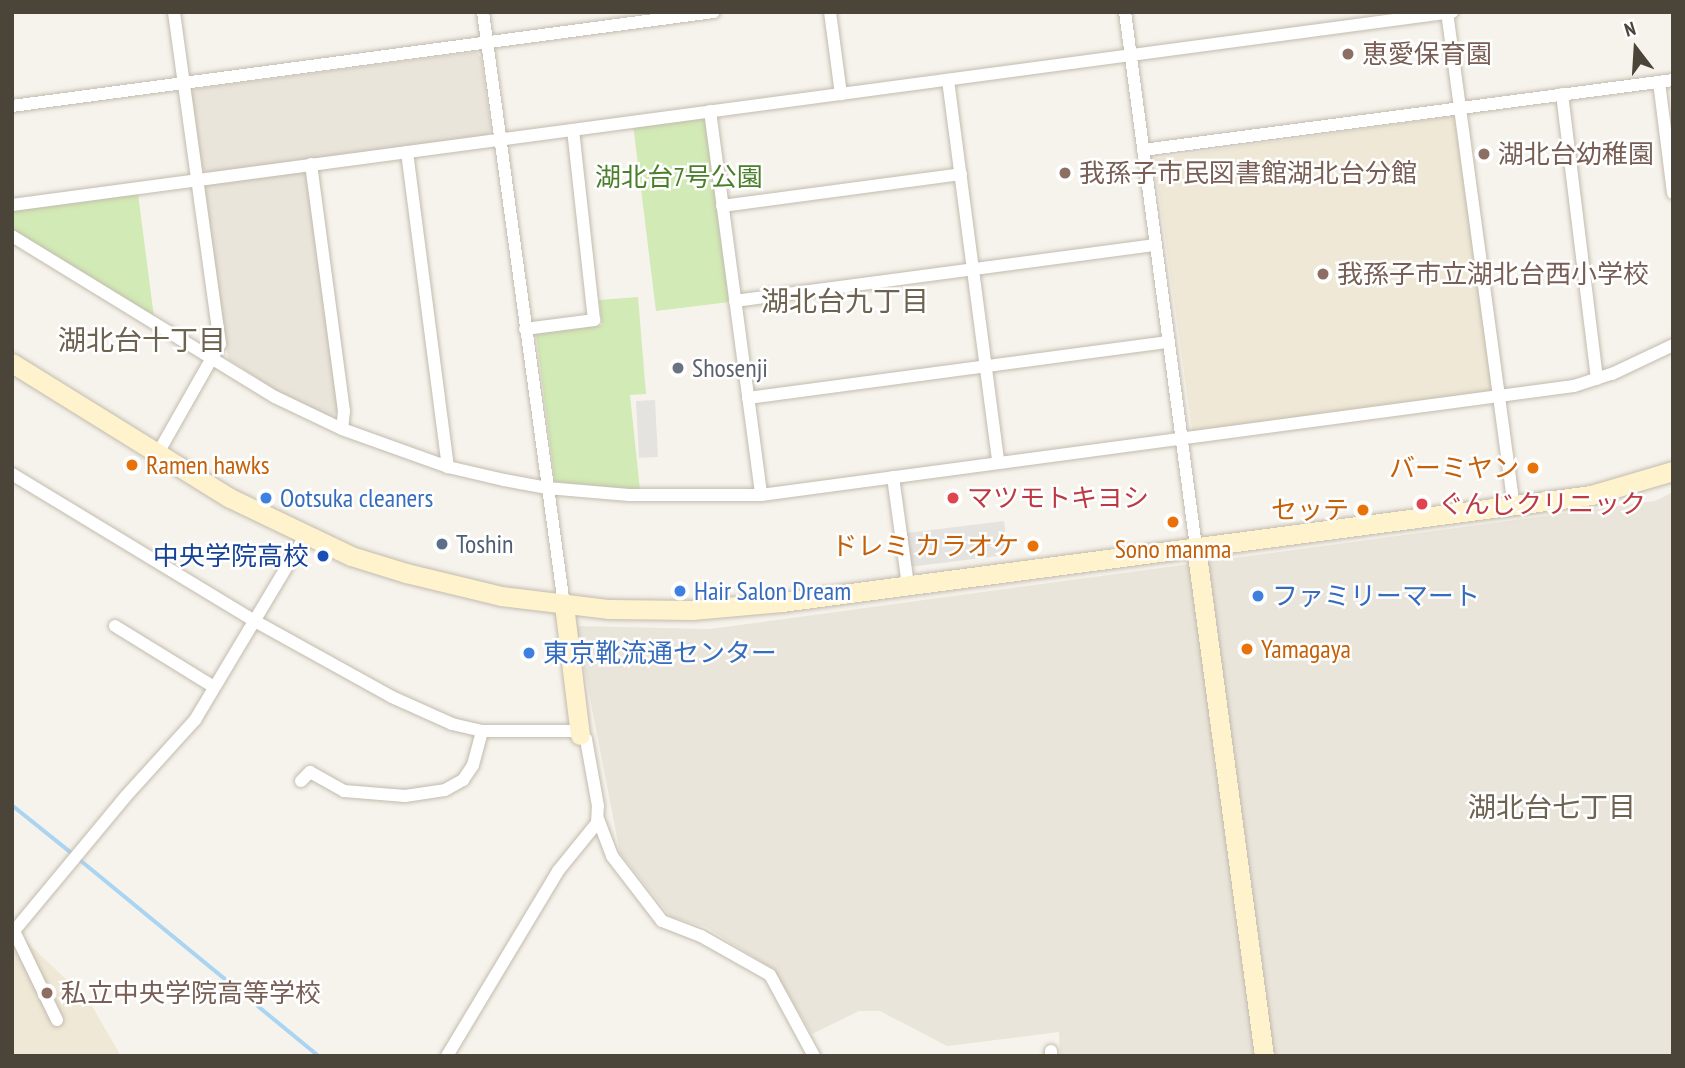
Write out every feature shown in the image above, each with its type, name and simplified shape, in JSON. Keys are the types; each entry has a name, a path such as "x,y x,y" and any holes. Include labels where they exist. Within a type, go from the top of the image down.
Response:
{"street":[{"path":"158,453 220,344 174,12"},
{"path":"483,12 579,733"},
{"path":"12,106 714,12"},
{"path":"830,12 841,94"},
{"path":"1125,12 1264,1056"},
{"path":"12,205 1449,12 1514,505"},
{"path":"948,80 998,462"},
{"path":"1143,150 1673,80"},
{"path":"1659,82 1673,193"},
{"path":"1562,94 1597,379"},
{"path":"710,111 761,495"},
{"path":"526,329 594,320 573,130"},
{"path":"407,152 448,467"},
{"path":"311,164 344,411 342,429"},
{"path":"722,206 961,174"},
{"path":"12,236 275,397 342,429 448,467 547,488 629,495 761,495 1574,386 1597,379 1673,345"},
{"path":"735,301 1155,245"},
{"path":"748,398 1168,342"},
{"path":"12,363 230,498 351,556 416,576 501,596 609,609 692,610 782,602 1591,495 1673,471"},
{"path":"12,474 254,620 392,697 452,724 482,732 579,733 586,739 598,820 612,856 662,921 701,936 770,975 814,1056"},
{"path":"893,477 908,585"},
{"path":"57,1020 14,931 125,796 195,720 305,536"},
{"path":"115,625 214,687"},
{"path":"301,781 310,772 344,791 426,795 444,790 463,780 473,765 482,732"},
{"path":"447,1056 558,871 598,820"}],"shaded area":[{"path":"476,52 481,57 491,129 487,136 208,172 201,168 190,93 196,89"},
{"name":"我孫子市立湖北台西小学校","path":"1456,116 1495,391 1193,434 1154,158"},
{"path":"303,171 306,174 339,410 330,417 278,392 228,359 204,189 206,184"},
{"path":"655,400 658,457 639,458 636,401"},
{"path":"1673,492 1673,1056 1060,1056 1059,1032 947,1046 880,1011 859,1011 812,1034 773,969 706,927 671,917 620,853 576,626 710,629 1655,501"},
{"path":"1004,521 1008,555 905,567 901,534"},
{"name":"私立中央学院高等学校","path":"12,928 89,1001 121,1056 12,1056"}],"green space":[{"name":"湖北台7号公園","path":"710,111 733,302 656,311 633,121"},
{"path":"137,186 155,325 12,236 12,205"},
{"path":"638,297 646,394 630,395 640,490 555,482 536,334 602,325 599,300"}],"waterway":[{"path":"12,805 73,854"},
{"path":"79,859 319,1056"}],"place":[{"name":"恵愛保育園","path":"1348,54"},
{"name":"湖北台幼稚園","path":"1484,154"},
{"name":"我孫子市民図書館湖北台分館","path":"1065,173"},
{"name":"我孫子市立湖北台西小学校","path":"1323,274"},
{"name":"Shosenji","path":"678,368"},
{"name":"Ramen hawks","path":"132,465"},
{"name":"バーミヤン","path":"1533,468"},
{"name":"Ootsuka cleaners","path":"266,498"},
{"name":"マツモトキヨシ","path":"953,498"},
{"name":"ぐんじクリニック","path":"1422,504"},
{"name":"セッテ","path":"1363,510"},
{"name":"Sono manma","path":"1173,522"},
{"name":"Toshin","path":"442,544"},
{"name":"ドレミ カラオケ","path":"1033,546"},
{"name":"中央学院高校","path":"323,556"},
{"name":"Hair Salon Dream","path":"680,591"},
{"name":"ファミリーマート","path":"1258,596"},
{"name":"Yamagaya","path":"1247,649"},
{"name":"東京靴流通センター","path":"529,653"},
{"name":"私立中央学院高等学校","path":"47,993"}],"district":[{"name":"湖北台九丁目","path":"845,301"},
{"name":"湖北台十丁目","path":"142,340"},
{"name":"湖北台七丁目","path":"1552,807"}]}
